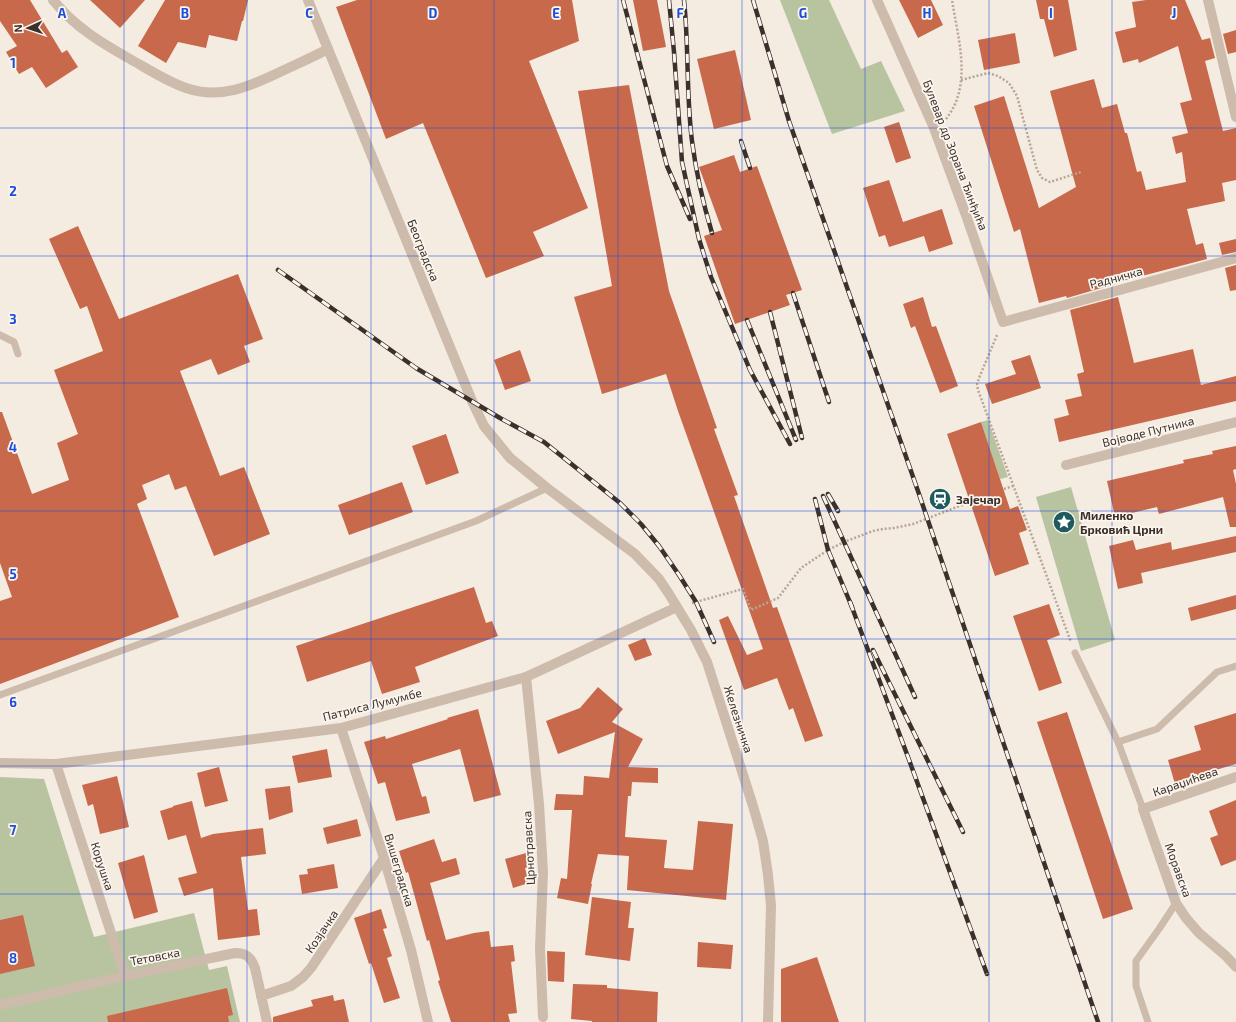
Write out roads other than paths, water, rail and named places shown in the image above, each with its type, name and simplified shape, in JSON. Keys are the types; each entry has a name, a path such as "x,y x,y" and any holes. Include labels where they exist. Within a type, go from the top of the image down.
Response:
{"street":[{"path":"53,0 76,24 96,39 160,76 186,88 207,93 234,90 253,85 328,49"},
{"name":"Београдска","path":"308,0 472,401 484,426 510,458 547,488"},
{"name":"Булевар др Зорана Ђинђића","path":"878,0 934,128 1003,322"},
{"path":"1208,0 1236,117"},
{"name":"Радничка","path":"1003,322 1236,258"},
{"name":"Војводе Путника","path":"1066,465 1236,422"},
{"name":"Железничка","path":"547,488 635,554 659,579 691,630 707,662 754,806 763,841 771,905 768,1022"},
{"name":"Патриса Лумумбе","path":"0,763 56,764 341,728 526,677 677,607"},
{"name":"Црнотравска","path":"526,677 539,804 543,872 540,948 543,1017"},
{"name":"Вишеградска","path":"341,728 384,858 411,950 428,1022"},
{"name":"Корушка","path":"56,764 125,976"},
{"name":"Караџићева","path":"1143,808 1236,777"},
{"name":"Моравска","path":"1143,808 1176,903 1199,933 1226,956 1236,967"},
{"name":"Козјачка","path":"261,996 291,986 303,977 311,968 384,858"},
{"name":"Тетовска","path":"0,1005 125,976 241,953 248,956 252,961 267,1022"}],"lane":[{"path":"0,334 14,342 18,354"},
{"path":"0,695 476,521 547,488"},
{"path":"1075,653 1118,742 1143,808"},
{"path":"1118,742 1157,729 1217,672 1236,666"},
{"path":"1148,1022 1136,986 1136,961 1176,903"}],"railway":[{"path":"623,0 667,166 690,219"},
{"path":"669,0 682,162 699,239 711,277 750,370 790,444"},
{"path":"684,0 692,141 700,187 712,233"},
{"path":"753,0 789,121 919,494 1098,1022"},
{"path":"741,141 750,168"},
{"path":"278,270 416,368 500,418 544,442 620,503 641,524 659,546 679,575 696,602 714,642"},
{"path":"793,293 829,402"},
{"path":"770,312 802,438"},
{"path":"747,320 796,440"},
{"path":"828,494 838,511"},
{"path":"823,496 915,697"},
{"path":"815,499 828,550 852,607"},
{"path":"850,602 987,974"},
{"path":"873,650 963,832"}],"place":[{"name":"Зајечар","path":"940,499"},
{"name":"Миленко Брковић Црни","path":"1064,522"}]}
